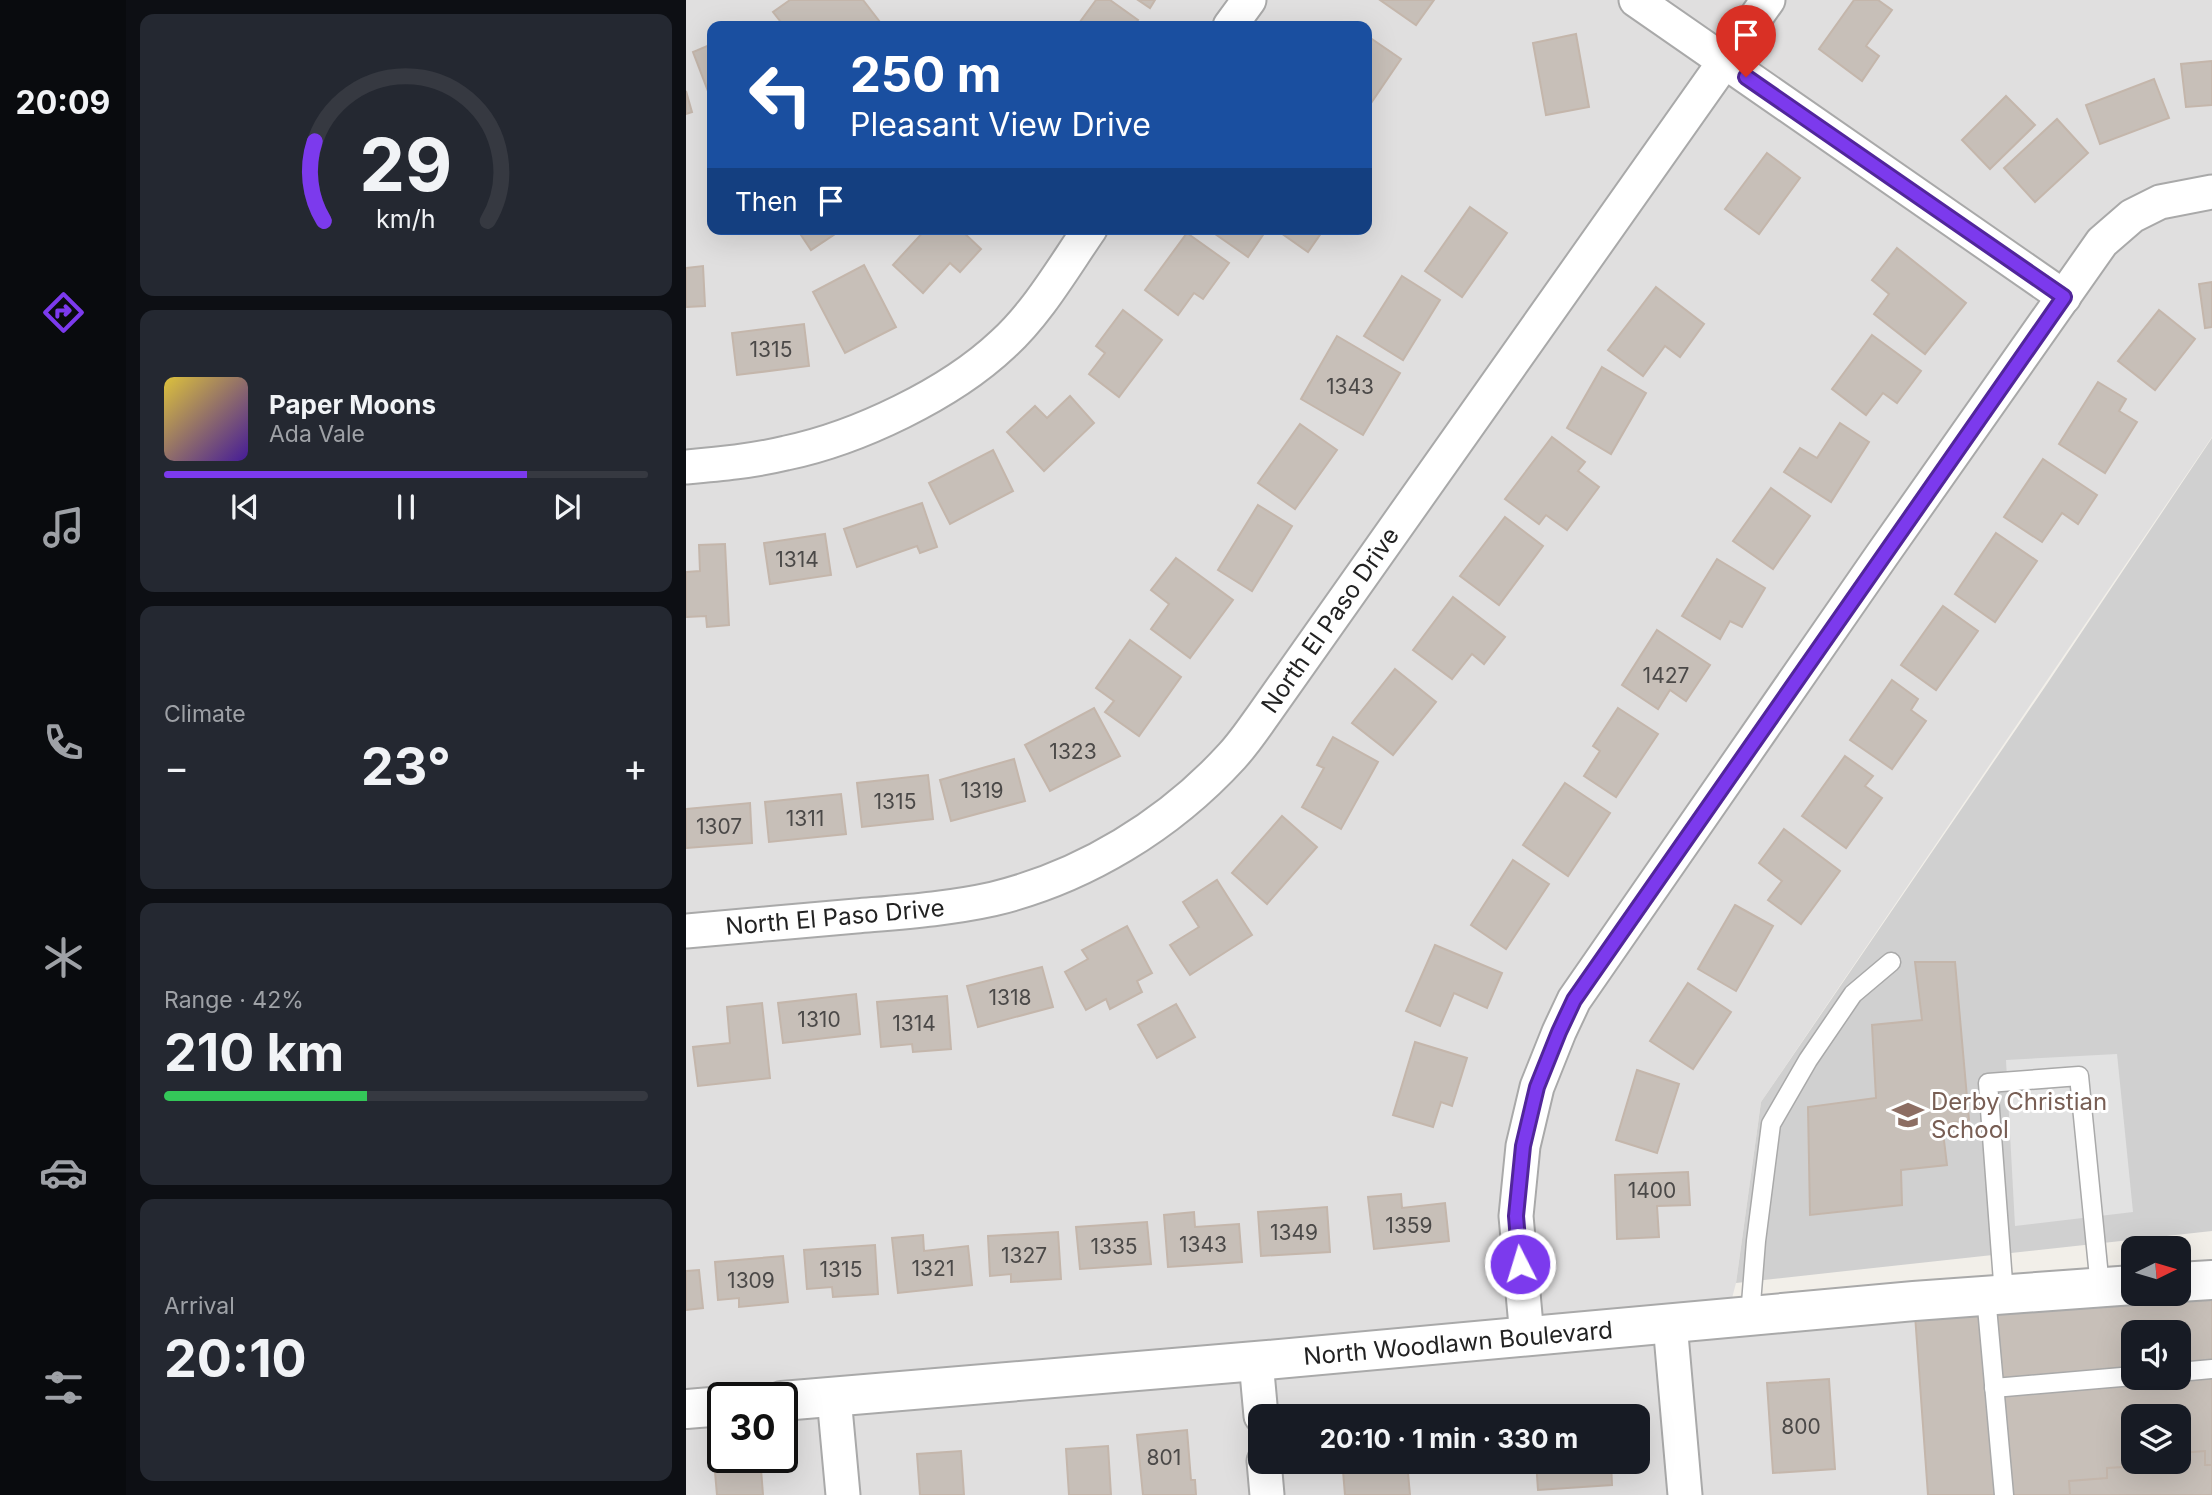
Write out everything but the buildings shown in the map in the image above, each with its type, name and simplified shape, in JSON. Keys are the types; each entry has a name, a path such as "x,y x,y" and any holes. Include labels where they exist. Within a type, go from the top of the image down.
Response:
{"street":[{"path":"1233,21 1248,0"},
{"path":"1636,0 2064,297"},
{"name":"North El Paso Drive","path":"686,931 944,908 995,898 1046,882 1102,857 1144,833 1190,799 1233,755 1264,714 1768,0"},
{"path":"1527,1337 1516,1216 1523,1146 1537,1087 1574,1000 2102,242 2132,216 2160,202 2212,192"},
{"path":"686,467 726,464 788,453 835,439 915,406 971,370 1007,340 1031,313 1086,235"},
{"path":"2191,1281 2212,1280"},
{"name":"North Woodlawn Boulevard","path":"798,1399 2117,1286"},
{"path":"1670,1323 1685,1495"},
{"path":"1256,1361 1260,1404"},
{"path":"834,1396 844,1495"},
{"path":"686,1409 707,1407"},
{"path":"1265,1474 1267,1495"}],"lane":[{"path":"1750,1316 1756,1241 1771,1124 1808,1060 1853,994 1891,962"},
{"path":"2004,1495 1994,1388 1995,1295 1988,1083 2079,1076 2117,1286"},
{"path":"2191,1371 2212,1369"},
{"path":"1994,1388 2121,1377"}],"shaded area":[{"path":"686,0 2212,0 2212,437 1761,1102 1736,1283 1727,1317 1914,1301 1928,1495 686,1495"},
{"path":"2212,438 2212,1231 2166,1236 2121,1236 2121,1241 1736,1283 1761,1102"},
{"path":"2117,1054 2133,1212 2015,1226 2006,1060"}],"place":[{"name":"Derby Christian School","path":"1908,1115"}],"route":[{"path":"1520,1264 1516,1216 1523,1146 1537,1087 1574,1000 2064,297 1746,77"}]}
